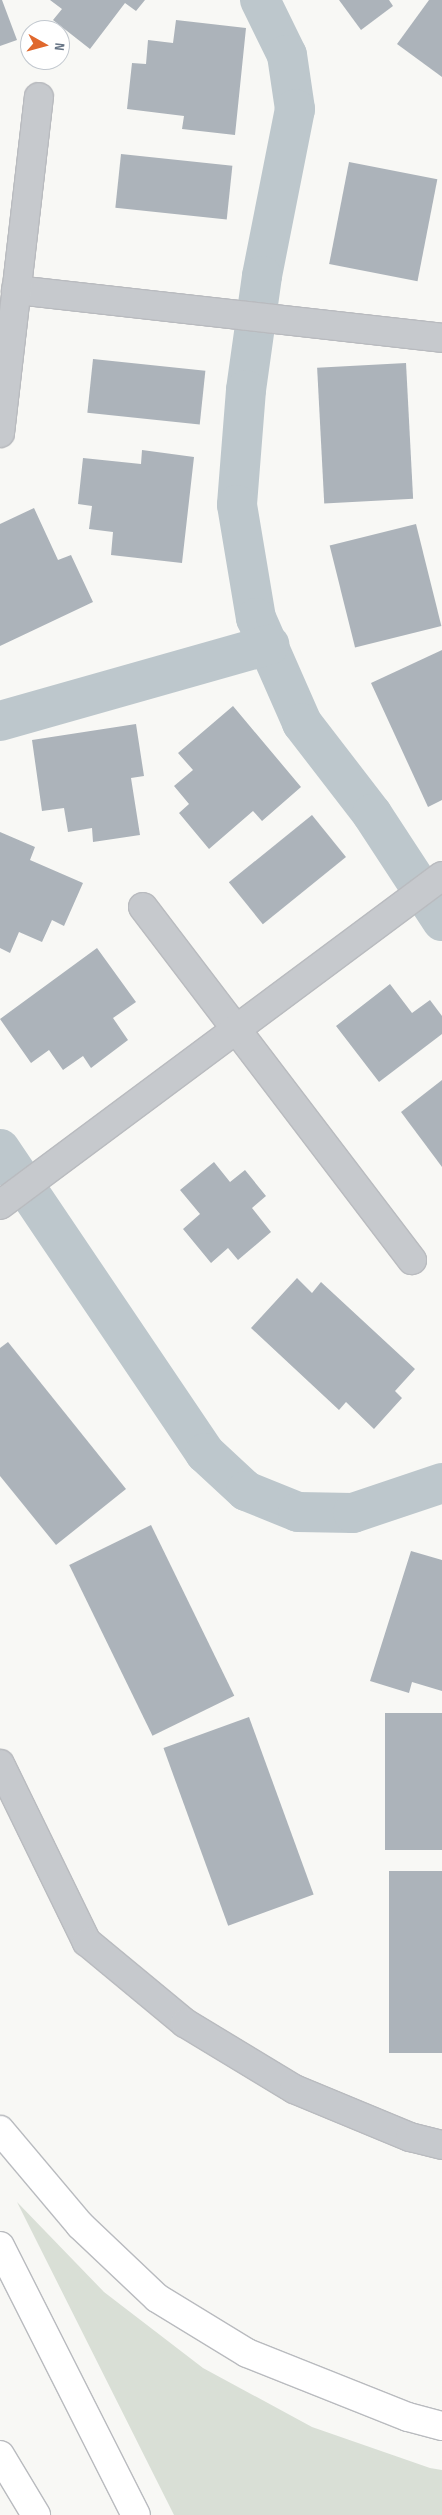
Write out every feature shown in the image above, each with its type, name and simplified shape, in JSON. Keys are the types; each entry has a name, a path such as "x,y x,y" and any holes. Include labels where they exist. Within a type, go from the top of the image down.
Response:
{"highway":[{"path":"0,2130 80,2224 157,2298 247,2353 408,2417 442,2426"},
{"path":"0,2246 136,2515"},
{"path":"0,2455 36,2515"}],"lane":[{"path":"0,433 38,97"},
{"path":"16,290 442,338"},
{"path":"0,1205 442,876"},
{"path":"143,907 412,1260"},
{"path":"0,1764 87,1942 185,2023 294,2089 410,2137 442,2145"}],"shaded area":[{"path":"17,2202 104,2292 203,2368 312,2427 430,2468 442,2470 442,2515 174,2515"}],"building":[{"path":"0,0 2,0 17,40 0,46"},
{"path":"50,0 145,0 136,11 125,3 90,49 70,33 70,20 53,20 62,9"},
{"path":"339,0 389,0 393,6 361,30"},
{"path":"429,0 442,0 442,77 397,44"},
{"path":"176,20 246,28 235,135 182,129 184,116 127,109 132,63 146,64 148,40 173,43"},
{"path":"121,154 232,166 227,219 115,208"},
{"path":"349,162 437,179 418,281 329,264"},
{"path":"93,359 205,371 200,425 87,413"},
{"path":"406,363 413,499 324,503 317,368"},
{"path":"142,450 194,457 182,563 111,555 113,532 89,529 92,506 78,504 83,458 141,464"},
{"path":"34,508 58,560 71,555 93,602 0,646 0,524"},
{"path":"416,524 441,626 355,647 330,546"},
{"path":"442,650 442,800 428,807 371,683"},
{"path":"233,706 301,787 262,821 253,811 209,849 179,813 189,804 174,786 193,770 178,753"},
{"path":"136,724 144,776 131,778 140,835 93,842 92,828 68,832 64,808 42,811 32,740"},
{"path":"312,815 346,857 263,924 229,882"},
{"path":"0,832 35,847 30,860 83,883 64,926 52,920 42,942 19,932 10,953 0,948"},
{"path":"97,948 136,1002 113,1018 128,1040 91,1068 83,1056 63,1070 49,1050 31,1063 0,1019"},
{"path":"390,984 412,1013 430,1000 442,1016 442,1034 379,1082 336,1026"},
{"path":"442,1080 442,1167 401,1112"},
{"path":"214,1162 230,1182 245,1170 266,1196 252,1208 271,1232 238,1260 228,1248 211,1263 183,1229 200,1214 180,1190"},
{"path":"297,1278 312,1293 321,1282 415,1369 395,1391 402,1398 374,1429 346,1402 339,1410 251,1328"},
{"path":"8,1342 126,1489 56,1545 0,1476 0,1348"},
{"path":"151,1525 234,1696 153,1736 69,1565"},
{"path":"411,1551 442,1560 442,1691 412,1682 409,1693 370,1681"},
{"path":"385,1713 442,1713 442,1850 385,1850"},
{"path":"249,1717 314,1895 228,1926 163,1748"},
{"path":"389,1871 442,1871 442,2053 389,2053"}],"waterway":[{"path":"260,0 287,55 295,109 262,276 246,390 237,505 256,618 302,723 372,814 442,921"},
{"path":"0,721 269,645"},
{"path":"0,1149 205,1453 246,1491 298,1512 353,1513 442,1483"}]}
